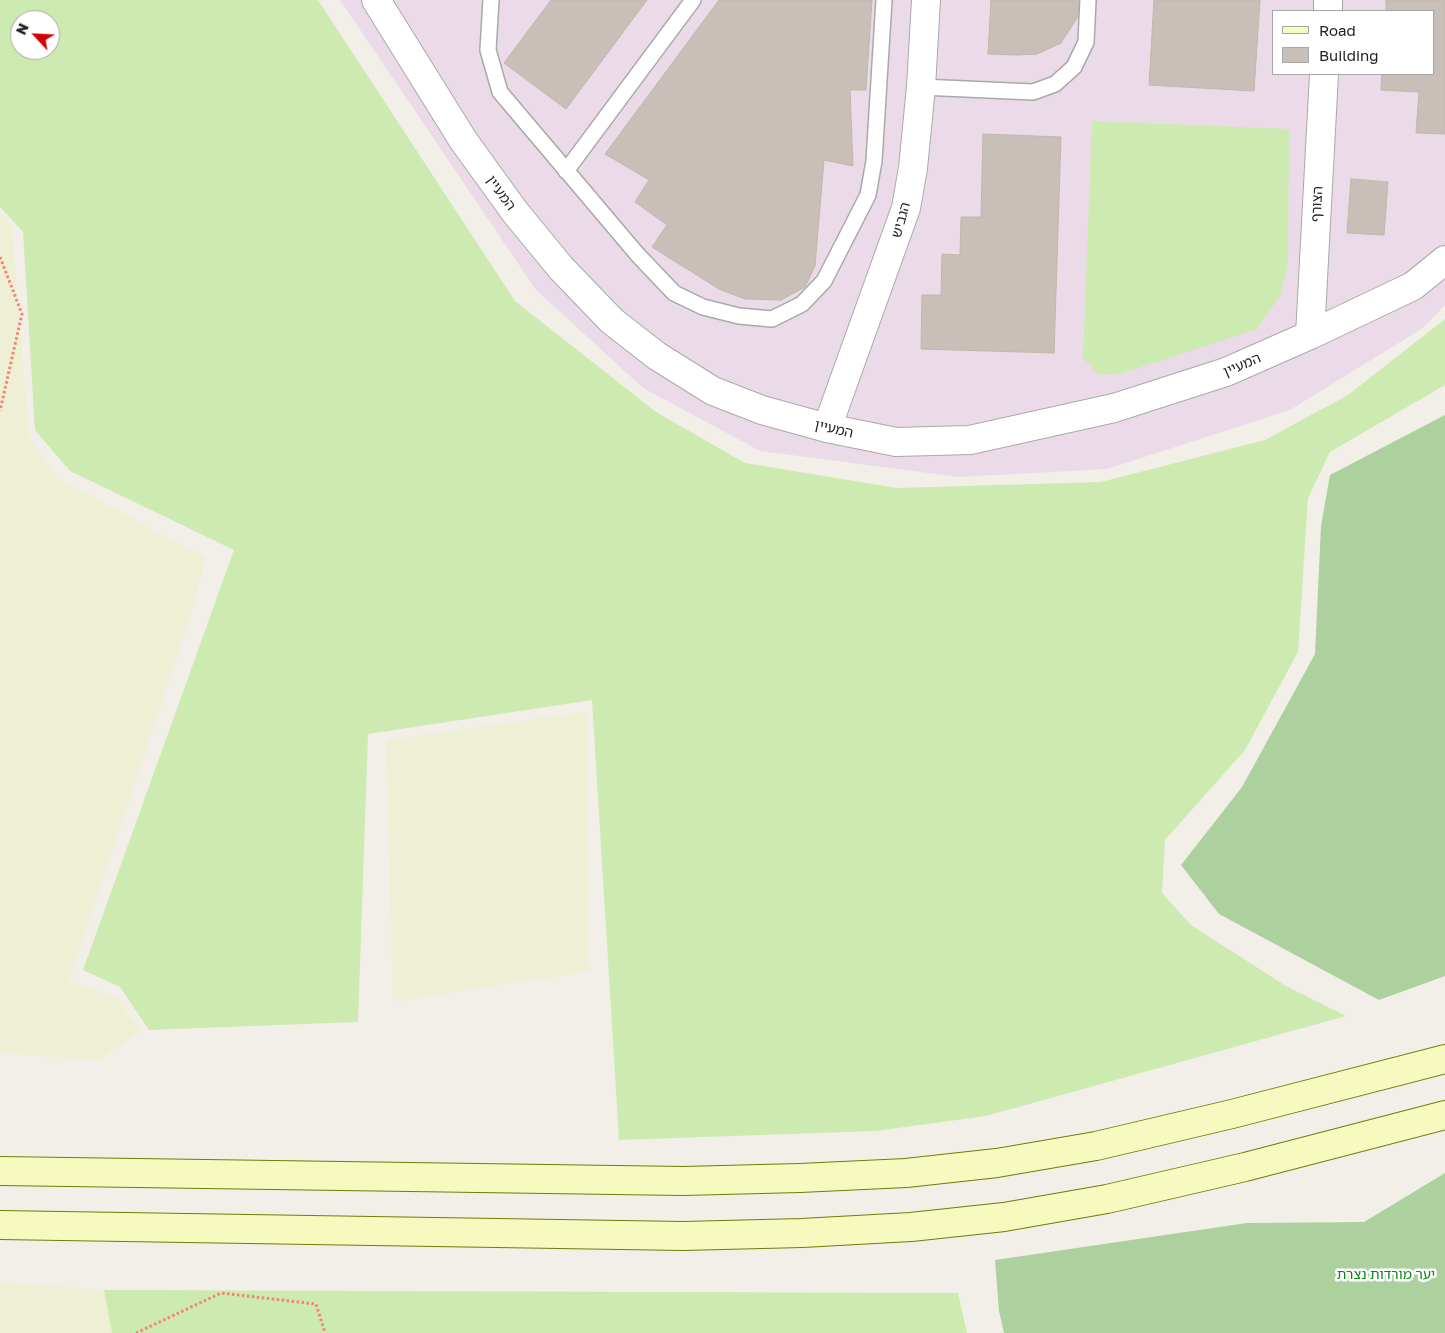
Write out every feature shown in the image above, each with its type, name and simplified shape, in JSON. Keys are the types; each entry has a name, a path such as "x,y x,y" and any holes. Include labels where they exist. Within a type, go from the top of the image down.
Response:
{"main road":[{"path":"0,1171 683,1181 906,1173 997,1163 1096,1146 1232,1114 1445,1058"},
{"path":"0,1225 683,1236 802,1233 911,1227 1004,1217 1107,1199 1245,1167 1445,1115"}],"street":[{"name":"המעיין","path":"376,0 463,140 515,212 561,268 612,321 657,356 713,391 762,410 827,428 896,442 970,440 1123,405 1226,372 1310,335 1413,286 1445,260"},
{"name":"הגביש","path":"827,428 906,208 913,168 926,0"},
{"name":"הצורף","path":"1310,335 1324,75"}],"lane":[{"path":"491,0 488,50 500,92 638,254 674,293 703,307 739,316 772,319 802,304 824,281 868,195 874,161 884,0"},
{"path":"566,170 693,0"},
{"path":"920,87 1033,92 1055,84 1074,67 1086,42 1088,0"}],"path":[{"path":"0,257 22,314 0,411"},
{"path":"136,1333 221,1293 316,1304 325,1333"}],"shaded area":[{"path":"340,0 1445,0 1445,305 1423,328 1290,410 1107,469 959,477 760,451 643,388 536,290"}],"green space":[{"path":"0,0 318,0 515,301 656,412 745,463 897,488 1101,482 1265,440 1348,395 1445,319 1445,385 1330,452 1308,498 1298,652 1245,750 1165,840 1162,893 1191,925 1286,986 1346,1016 986,1116 876,1131 619,1140 592,700 368,734 358,1022 149,1030 120,987 83,970 234,550 70,471 35,430 23,232 0,207"},
{"path":"1092,121 1289,129 1288,264 1280,296 1257,329 1120,374 1099,375 1083,358"},
{"path":"0,212 12,225 29,437 58,479 206,558 190,617 69,980 116,998 142,1031 98,1060 0,1053"},
{"path":"1445,415 1445,976 1379,1000 1219,914 1181,865 1242,787 1315,654 1321,526 1330,475"},
{"path":"587,712 589,971 393,1002 386,740"},
{"name":"יער מורדות נצרת","path":"1445,1173 1445,1333 1004,1333 999,1311 995,1260 1247,1223 1364,1222"},
{"path":"0,1282 104,1290 112,1333 0,1333"},
{"path":"104,1290 958,1293 967,1333 112,1333"}],"building":[{"path":"551,0 647,0 566,109 504,63"},
{"path":"719,0 872,0 866,90 850,90 853,166 824,160 815,266 805,287 781,300 745,299 719,289 652,247 667,225 635,202 649,180 605,154"},
{"path":"991,0 1080,0 1077,18 1061,43 1037,54 1017,55 988,54"},
{"path":"1154,0 1260,0 1254,91 1149,85"},
{"path":"1386,0 1445,0 1445,134 1416,133 1419,92 1381,90 1382,75 1435,75 1435,10 1386,10"},
{"path":"983,134 1061,137 1054,353 921,349 922,295 941,295 942,254 960,255 961,217 981,217"},
{"path":"1351,179 1388,182 1384,235 1347,233"}]}
